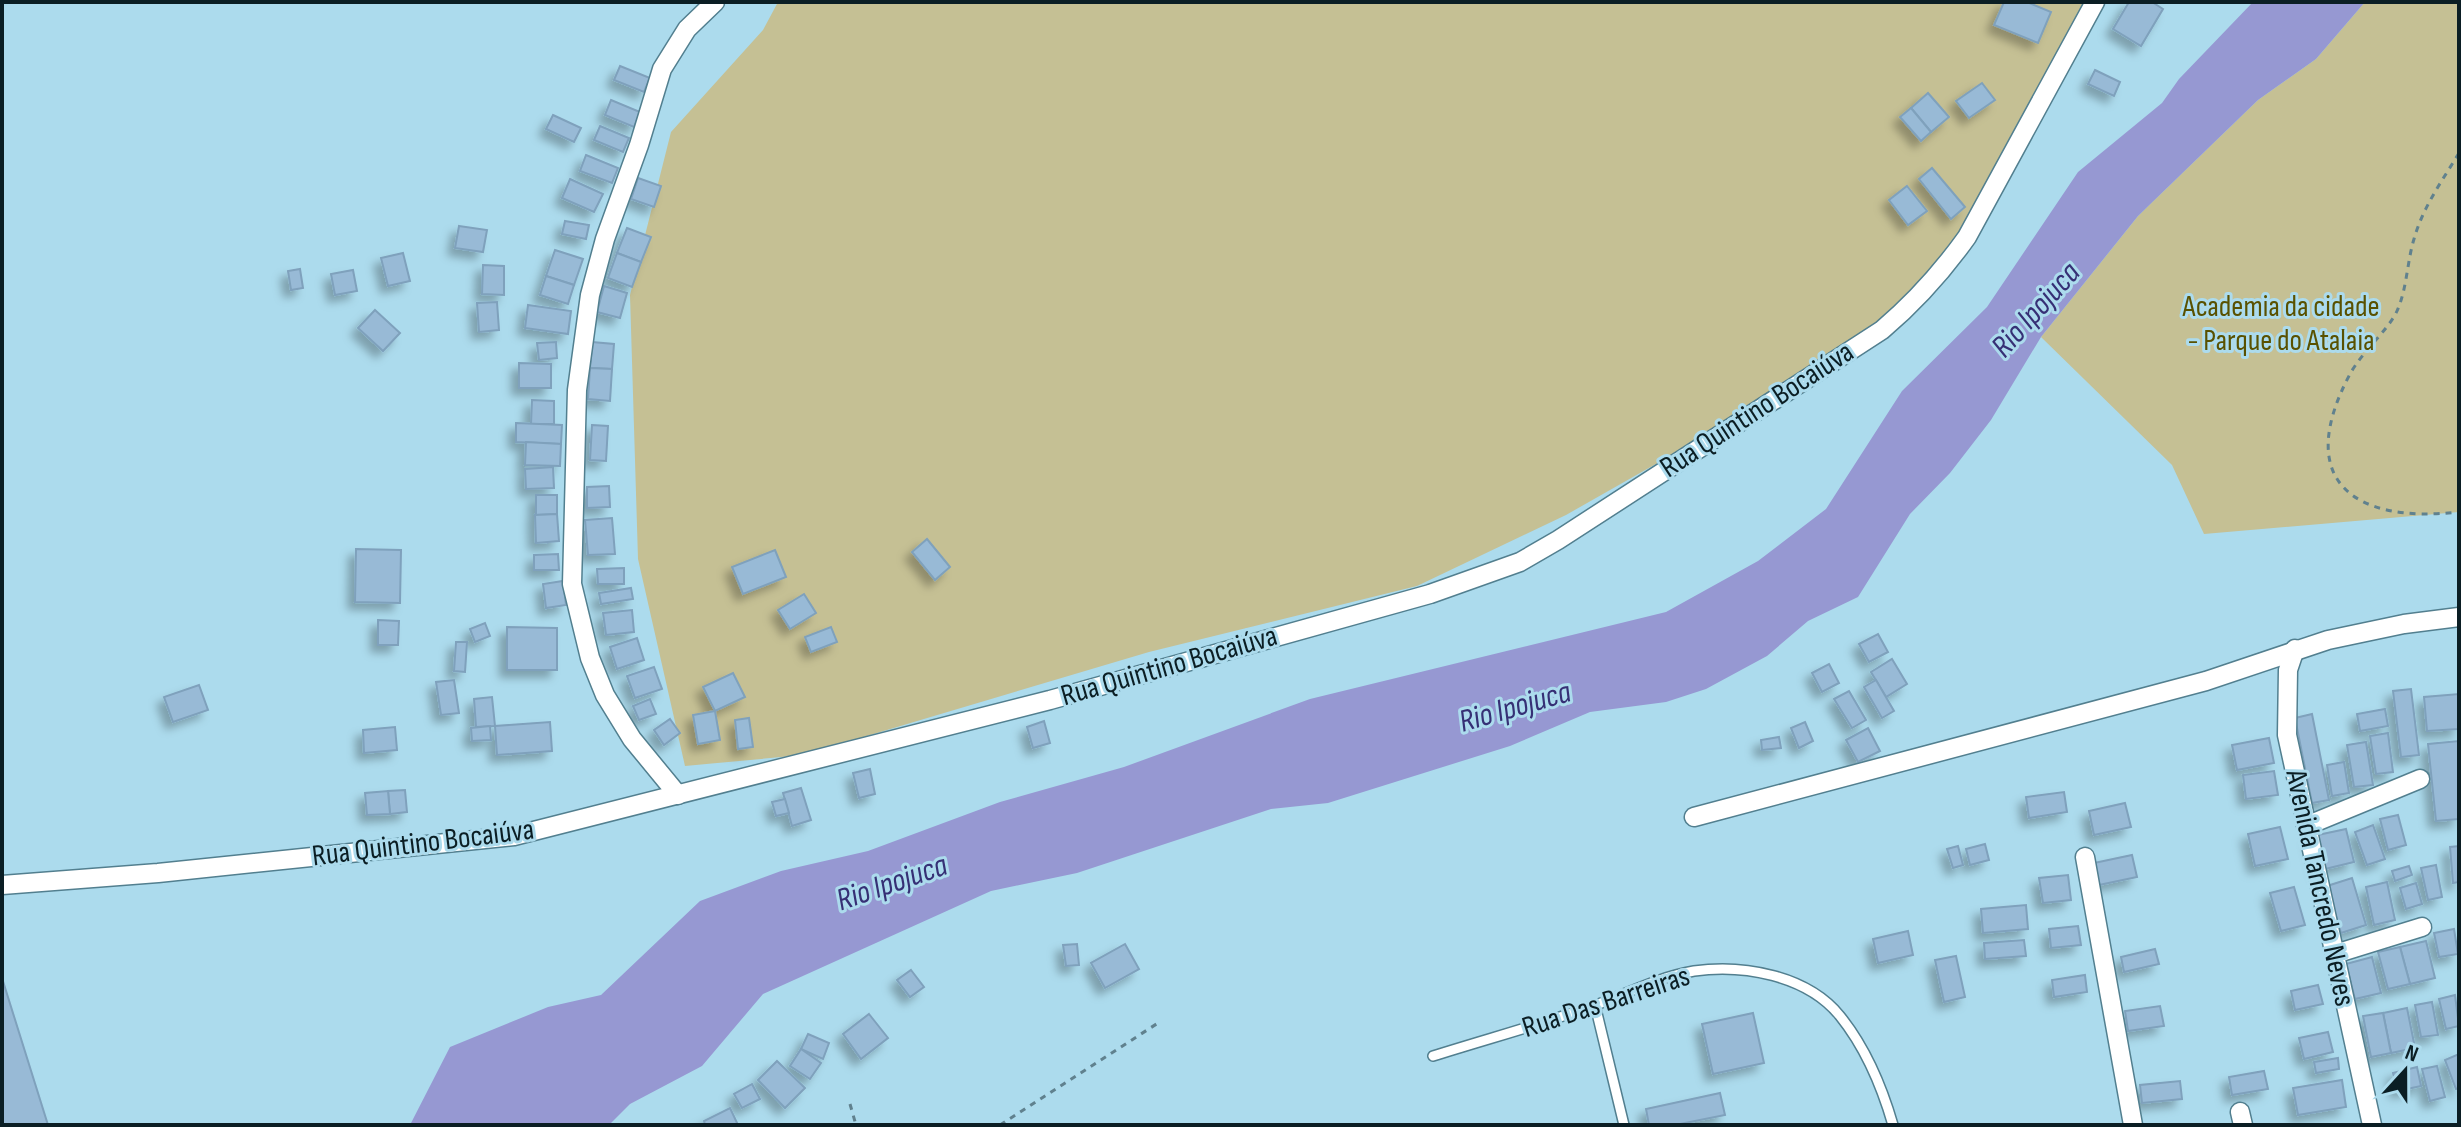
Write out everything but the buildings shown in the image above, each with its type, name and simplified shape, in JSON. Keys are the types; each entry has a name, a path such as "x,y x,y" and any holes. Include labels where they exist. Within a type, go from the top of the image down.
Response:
{"street":[{"path":"678,795 632,739 605,695 590,658 572,584 577,390 590,295 605,239 662,69 687,29 715,2"},
{"name":"Rua Quintino Bocaiúva","path":"2,885 158,873 514,836 1050,700 1430,594 1520,562 1882,330 1916,301 1967,237 2095,2"},
{"path":"1694,817 2206,681 2295,649 2404,624 2459,617"},
{"name":"Avenida Tancredo Neves","path":"2295,649 2288,670 2287,735 2372,1125"},
{"path":"2306,826 2420,779"},
{"path":"2085,857 2133,1125"},
{"path":"2335,954 2422,927"}],"lane":[{"name":"Rua Das Barreiras","path":"1433,1056 1693,971 1722,969 1755,972 1787,981 1815,994 1839,1015 1870,1064 1893,1125"},
{"path":"1595,1005 1624,1125"}],"path":[{"path":"2459,153 2428,202 2417,229 2397,312 2351,373 2334,412 2328,437 2332,472 2347,493 2364,503 2425,516 2459,512"},
{"path":"1000,1125 1158,1023"},
{"path":"850,1104 856,1125"}],"green space":[{"path":"778,2 2088,2 1956,246 1876,339 1566,515 1417,586 1149,652 803,755 685,766 638,559 630,295 671,132 763,30"},
{"name":"Academia da cidade - Parque do Atalaia","path":"2365,2 2459,2 2459,512 2204,534 2172,465 2041,337 2138,216 2258,100 2316,59"}],"water":[{"name":"Rio Ipojuca","path":"2253,2 2365,2 2316,59 2258,100 2138,216 2041,337 1991,420 1950,473 1910,514 1858,597 1808,621 1767,656 1706,689 1666,702 1590,712 1510,746 1328,803 1271,809 1077,873 991,891 763,994 702,1066 630,1104 609,1125 410,1125 450,1047 548,1007 601,995 700,901 781,871 868,851 1000,802 1124,767 1310,699 1666,612 1758,561 1826,509 1902,391 1987,307 2078,172 2162,103 2179,79"}]}
